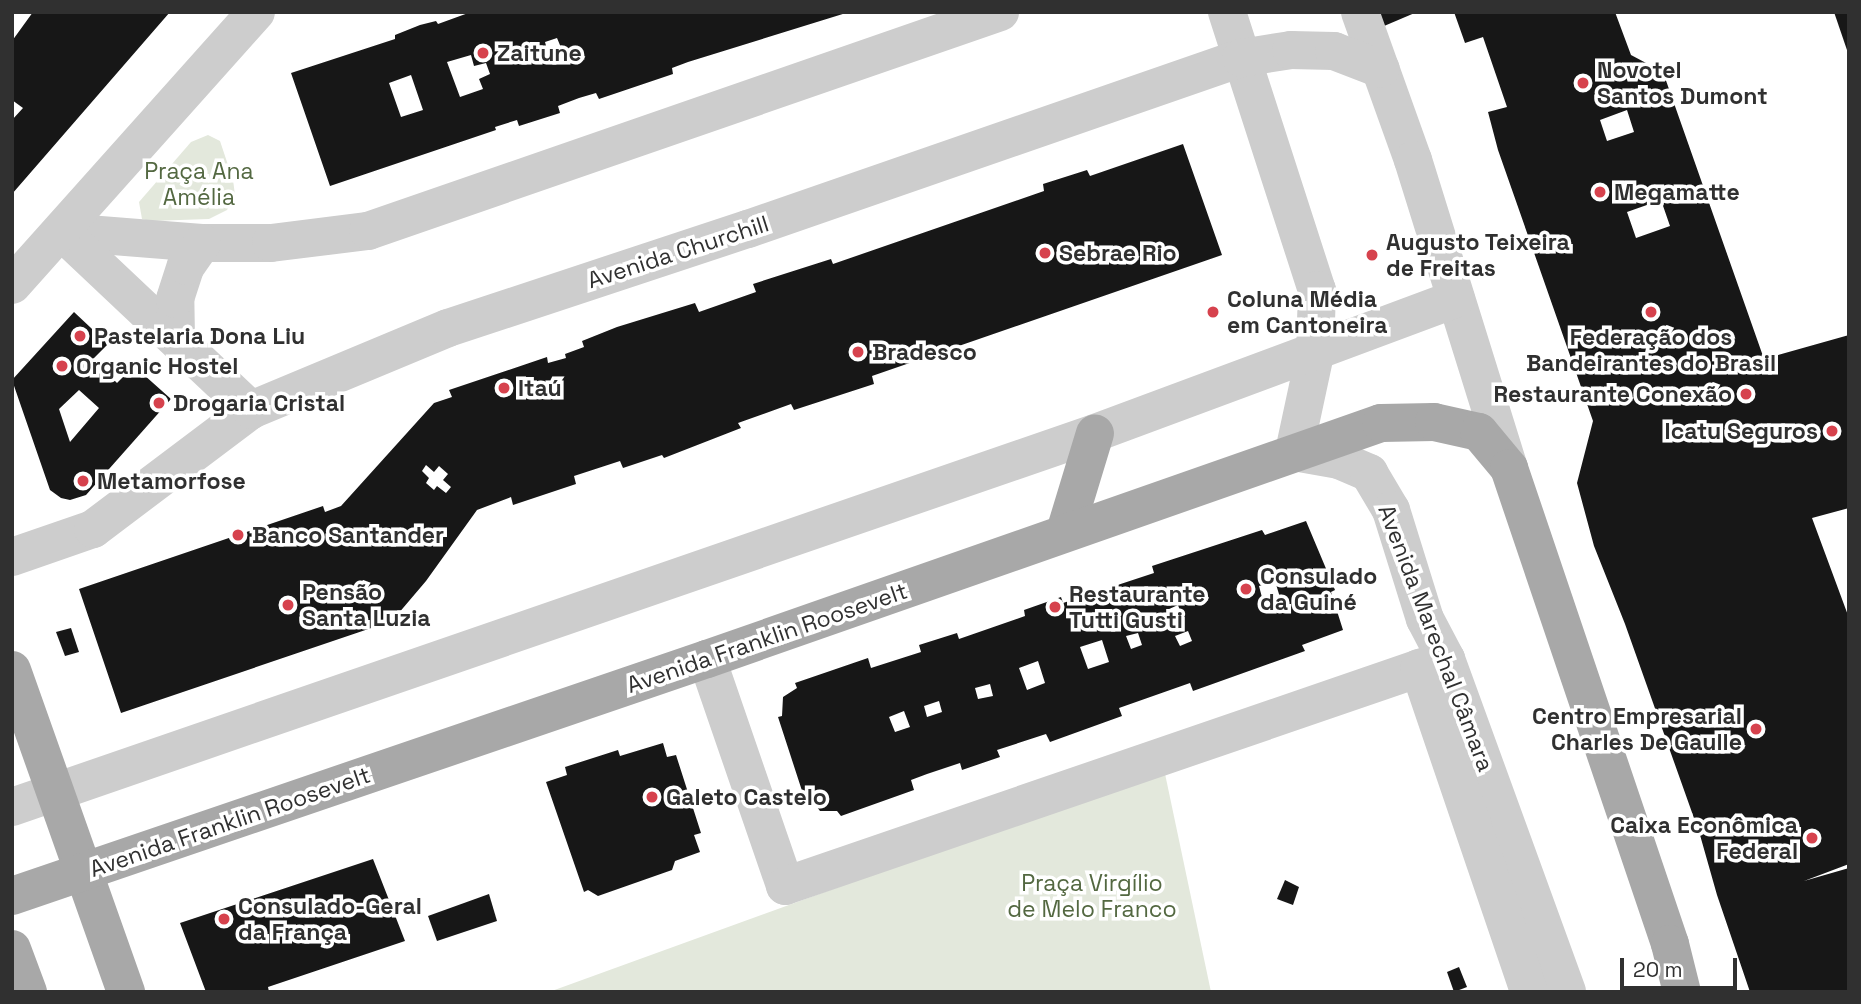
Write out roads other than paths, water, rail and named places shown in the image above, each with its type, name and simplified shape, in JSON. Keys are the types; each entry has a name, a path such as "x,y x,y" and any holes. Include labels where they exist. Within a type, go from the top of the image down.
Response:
{"main road":[{"name":"Avenida Franklin Roosevelt","path":"12,896 707,659 1381,423 1434,422 1479,432 1509,468"},
{"path":"1066,532 1095,433"},
{"path":"1509,468 1670,944 1682,992"},
{"path":"12,670 126,992"},
{"path":"12,949 28,992"}],"street":[{"path":"12,285 256,12"},
{"path":"62,232 202,243 271,243 368,231 1000,12"},
{"path":"1227,12 1317,290 1315,354 1294,452"},
{"path":"1360,12 1457,299 1509,468"},
{"name":"Avenida Churchill","path":"12,557 93,529 251,410 448,328 748,229 1241,58 1292,50 1334,51 1381,69"},
{"path":"62,232 251,410"},
{"path":"176,338 175,299 186,266 202,243"},
{"path":"12,807 1095,433 1315,354 1457,299"},
{"name":"Avenida Marechal Câmara","path":"1294,452 1339,460 1368,473 1391,510 1425,619 1432,664 1529,992"},
{"path":"707,659 785,886 1432,664"},
{"name":"Avenida Marechal Câmara","path":"1432,664 1567,992"}],"place":[{"name":"Zaitune","path":"483,53"},
{"name":"Novotel Santos Dumont","path":"1583,83"},
{"name":"Megamatte","path":"1600,192"},
{"name":"Sebrae Rio","path":"1045,253"},
{"name":"Augusto Teixeira de Freitas","path":"1372,255"},
{"name":"Coluna Média em Cantoneira","path":"1213,312"},
{"name":"Federação dos Bandeirantes do Brasil","path":"1651,312"},
{"name":"Pastelaria Dona Liu","path":"80,336"},
{"name":"Bradesco","path":"858,352"},
{"name":"Organic Hostel","path":"62,366"},
{"name":"Itaú","path":"504,388"},
{"name":"Restaurante Conexão","path":"1746,394"},
{"name":"Drogaria Cristal","path":"159,403"},
{"name":"Icatu Seguros","path":"1832,431"},
{"name":"Metamorfose","path":"83,481"},
{"name":"Banco Santander","path":"238,535"},
{"name":"Consulado da Guiné","path":"1246,589"},
{"name":"Pensão Santa Luzia","path":"288,605"},
{"name":"Restaurante Tutti Gusti","path":"1055,607"},
{"name":"Centro Empresarial Charles De Gaulle","path":"1756,729"},
{"name":"Galeto Castelo","path":"652,797"},
{"name":"Caixa Econômica Federal","path":"1812,838"},
{"name":"Consulado-Geral da França","path":"224,919"}],"park label":[{"name":"Praça Ana Amélia","path":"199,184"},
{"name":"Praça Virgílio de Melo Franco","path":"1092,896"}]}
